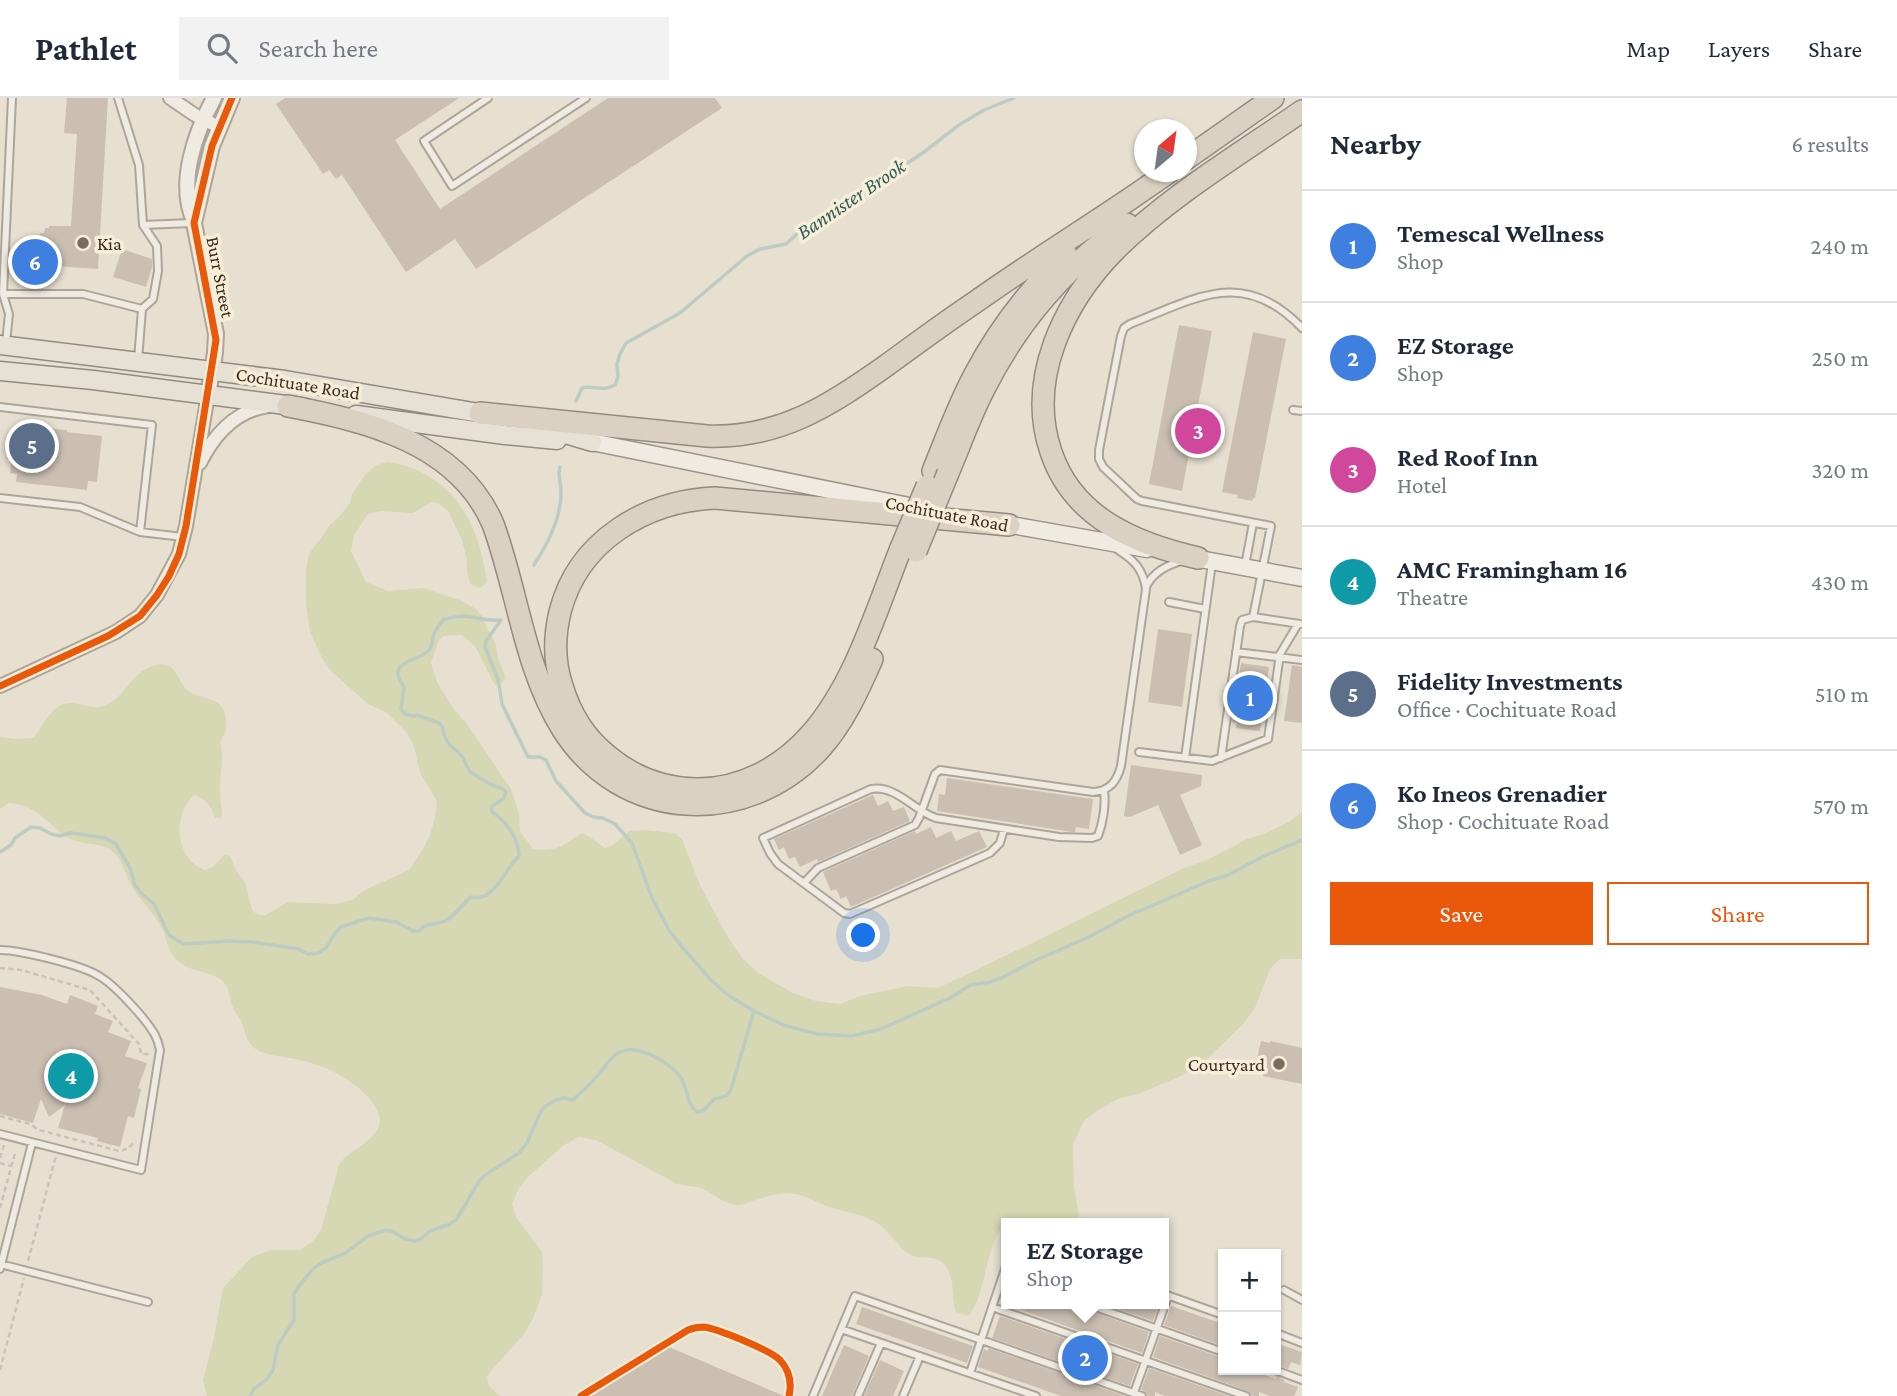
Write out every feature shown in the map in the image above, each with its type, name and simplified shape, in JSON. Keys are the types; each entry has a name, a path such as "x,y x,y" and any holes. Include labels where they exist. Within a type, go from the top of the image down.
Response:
{"highway":[{"path":"1197,151 1273,98"},
{"path":"1205,560 1153,546 1130,536 1108,525 1086,507 1068,485 1054,460 1046,433 1042,404 1045,375 1068,315 1087,284 1133,233 1302,111"},
{"path":"941,472 989,379 1017,334 1044,298 1079,262 1112,234 1207,177"},
{"path":"480,413 707,436 753,433 784,425 815,412 846,394 972,303 1154,182"},
{"path":"288,406 345,419 409,441 437,456 463,478 478,497 493,524 548,702 562,728 587,760 610,779 634,792 662,801 703,805 747,797 787,777 818,751 840,722 858,690 909,550 941,472 973,378 988,351 1013,313 1036,286 1074,246 1134,196"},
{"path":"909,550 834,703 814,731 799,746 760,774 731,785 702,789 657,783 626,769 605,754 587,735 571,711 561,683 556,653 558,625 565,595 596,547 618,528 643,514 684,501 715,498 1009,525"}],"main road":[{"name":"Cochituate Road","path":"3,345 212,370 480,413 592,442 923,509 1302,578"},
{"name":"Cochituate Road","path":"0,371 208,395 505,435 592,442"}],"street":[{"path":"170,98 219,127"},
{"path":"194,223 188,206 188,181 194,150 214,98"},
{"name":"Burr Street","path":"208,395 216,340 194,223 207,164 232,98"},
{"path":"0,686 108,636 139,616 157,595 179,554 208,395"},
{"path":"192,483 211,444 234,420 254,409 288,406"}],"lane":[{"path":"3,345 9,314 3,294 12,98"},
{"path":"118,98 139,165 143,225 157,246 158,271 153,299 142,309 138,361"},
{"path":"488,98 424,141 452,186 586,98"},
{"path":"143,225 194,223"},
{"path":"1254,617 1271,526 1139,500 1101,464 1099,450 1121,336 1124,328 1130,324 1202,296 1225,292 1262,299 1284,312 1302,328"},
{"path":"3,294 83,294 142,309"},
{"path":"0,407 152,425 140,532"},
{"path":"1293,410 1302,411"},
{"path":"0,498 80,507 140,532 183,537"},
{"path":"1245,567 1253,523"},
{"path":"1097,541 1113,547 1136,562 1142,572 1146,589"},
{"path":"804,883 818,869 915,825 935,774 943,770 1093,792 1104,791 1113,784 1121,766 1146,589 1153,576 1163,568 1179,562 1205,560 1205,609 1185,758"},
{"path":"1169,602 1205,609"},
{"path":"1139,752 1208,761 1221,758 1268,739 1282,650 1300,624 1254,617 1244,619 1240,623 1221,758"},
{"path":"1236,652 1302,660"},
{"path":"1004,829 1000,843 989,853 855,913 844,913 775,861 763,838 874,788 908,800 933,818 1059,837 1095,837 1100,830 1104,791"},
{"path":"0,950 24,953 86,969 99,976 111,985 148,1025 160,1050 141,1170 0,1134"},
{"path":"32,1143 0,1266 148,1302"},
{"path":"970,1373 1001,1285"},
{"path":"1284,1290 1302,1300"},
{"path":"813,1396 855,1296 1138,1395 1162,1309"},
{"path":"1169,1296 1218,1313"},
{"path":"992,1307 1245,1396"},
{"path":"1102,1309 1218,1350"},
{"path":"841,1329 1036,1396"},
{"path":"1281,1335 1302,1343"},
{"path":"858,1396 881,1343"},
{"path":"903,1396 920,1356"},
{"path":"1281,1372 1302,1380"}],"path":[{"path":"0,968 21,970 90,990 139,1044 141,1054 151,1054"},
{"path":"0,1116 30,1124 61,1139 119,1151 127,1149 140,1137"},
{"path":"0,1208 15,1153"},
{"path":"28,1263 56,1156"},
{"path":"0,1163 11,1167"},
{"path":"0,1370 24,1278"}],"green space":[{"path":"388,462 429,477 458,503 477,539 487,582 479,588 470,584 462,540 448,511 438,503 431,502 413,513 381,511 368,514 354,535 351,551 366,582 388,591 424,588 462,601 482,616 495,642 505,677 503,683 495,685 475,646 462,635 443,636 431,663 437,682 453,708 511,789 519,813 520,831 533,849 555,848 582,833 605,848 630,831 675,833 682,839 700,885 742,958 758,973 793,993 816,1001 840,1004 860,996 908,986 938,988 1184,868 1289,822 1302,812 1302,959 1281,959 1270,969 1255,1008 1244,1023 1201,1065 1138,1094 1118,1099 1084,1121 1073,1145 1074,1186 1079,1218 1001,1218 1001,1230 992,1248 980,1294 968,1316 956,1312 952,1280 944,1264 936,1259 911,1255 868,1218 794,1194 732,1204 698,1187 677,1184 596,1140 579,1137 564,1145 530,1175 519,1188 512,1204 516,1217 542,1252 542,1295 524,1334 487,1378 489,1386 500,1396 207,1396 203,1380 223,1288 252,1257 271,1250 300,1250 313,1241 321,1230 339,1165 374,1135 380,1119 371,1100 343,1077 310,1063 263,1053 253,1047 233,1008 226,985 216,976 189,968 173,956 160,924 134,889 121,861 112,851 72,840 27,807 9,803 0,809 0,737 33,738 52,712 62,705 106,705 141,672 156,665 167,665 186,689 220,705 226,719 226,730 221,742 222,815 215,818 208,803 194,795 182,814 180,836 188,857 195,864 205,870 213,867 225,854 230,856 245,883 252,910 258,915 266,915 288,902 335,904 352,900 365,890 409,870 430,835 437,802 420,773 414,746 407,733 387,713 368,704 331,671 322,658 310,632 306,604 309,554 350,503 352,494 365,475 376,465"}],"building":[{"path":"67,98 108,98 98,269 54,266 56,273 20,281 15,251 35,247 35,237 39,237 49,226 71,226 77,134 64,133"},
{"path":"285,98 459,98 395,140 440,209 608,98 715,98 722,108 476,269 455,239 406,272 342,175 336,179 329,170 323,174 276,104"},
{"path":"122,249 152,259 146,287 113,277"},
{"path":"1179,325 1212,331 1182,491 1149,484"},
{"path":"1253,332 1286,339 1255,498 1252,501 1222,492"},
{"path":"15,426 102,436 97,482 88,481 87,490 16,482 17,474 10,473"},
{"path":"1158,629 1192,634 1182,707 1148,702"},
{"path":"1241,663 1269,667 1260,731 1236,728 1237,723 1232,722"},
{"path":"1292,665 1302,667 1302,723 1284,721"},
{"path":"1131,765 1202,775 1201,786 1180,795 1202,845 1180,855 1158,805 1130,817 1124,816"},
{"path":"947,778 1093,799 1089,829 1076,827 1075,832 1072,832 937,811 939,794 945,795"},
{"path":"873,795 878,806 888,801 893,811 904,807 910,821 818,862 817,859 800,867 795,857 789,859 784,847 779,850 774,839"},
{"path":"931,827 936,838 951,831 956,841 979,831 987,847 851,907 846,896 841,899 836,889 831,891 823,872 915,831 916,834"},
{"path":"0,987 42,995 67,1004 70,995 98,1006 95,1014 113,1021 108,1032 131,1041 125,1056 147,1063 138,1088 141,1089 134,1118 128,1116 120,1147 97,1141 98,1138 58,1128 65,1105 49,1117 41,1099 33,1123 0,1114"},
{"name":"Courtyard","path":"1261,1041 1302,1048 1302,1084 1258,1073 1256,1063"},
{"path":"1171,1306 1218,1322 1218,1344 1164,1325"},
{"path":"862,1307 973,1346 967,1363 856,1324"},
{"path":"1018,1309 1085,1309 1149,1332 1142,1353"},
{"path":"1118,1309 1157,1309 1153,1321"},
{"path":"1000,1316 1138,1364 1130,1386 992,1338"},
{"path":"1160,1336 1218,1356 1218,1375 1264,1375 1276,1379 1276,1376 1298,1387 1294,1396 1270,1396 1259,1392 1259,1396 1252,1396 1248,1391 1153,1357"},
{"path":"844,1345 869,1356 852,1396 822,1396"},
{"path":"1281,1345 1302,1352 1300,1365 1291,1362 1288,1369 1281,1366"},
{"path":"669,1347 784,1396 588,1396"},
{"path":"988,1348 1125,1396 1061,1396 978,1367 984,1349 988,1351"},
{"path":"880,1360 904,1371 893,1396 864,1396"},
{"path":"1149,1368 1229,1396 1165,1396 1155,1392 1155,1396 1148,1396 1141,1390"}],"waterway":[{"name":"Bannister Brook","path":"576,401 582,388 606,388 615,385 618,377 617,364 626,343 680,313 747,256 760,249 786,244 809,223 846,205 959,125 984,110 1014,98"},
{"name":"Bannister Brook","path":"534,565 557,520 561,500 560,467"},
{"path":"0,852 31,827 60,836 70,833 105,838 116,844 130,868 135,885 154,904 169,935 183,944 253,942 299,949 308,954 318,953 327,947 341,927 369,918 396,922 413,931 441,923 453,916 471,897 486,895 493,890 519,856 517,843 511,831 492,812 491,807 503,799 506,792 470,772 462,756 449,744 439,723 417,715 405,714 401,709 404,687 398,671 400,666 429,650 435,632 443,620 465,616 501,620"},
{"name":"Bannister Brook","path":"250,1396 273,1370 278,1345 294,1320 294,1294 313,1269 344,1254 368,1236 386,1230 415,1241 456,1220 480,1180 519,1153 527,1143 541,1111 556,1100 573,1100 614,1056 622,1051 640,1051 668,1065 681,1078 697,1112 703,1111 714,1099 727,1095 732,1086 754,1011 728,995 711,980 669,930 652,898 632,843 615,824 585,813 556,781 546,760 528,757 502,704 498,679 485,647 486,641 501,620"},
{"path":"754,1011 783,1025 818,1034 852,1036 881,1029 950,998 970,985 1001,978 1128,916 1228,875 1302,840"}],"cycle path":[{"path":"0,686 108,636 140,616 169,576 179,554 186,526 216,340 194,223 212,146 232,98"},
{"path":"581,1396 688,1330 704,1327 744,1340 780,1360 789,1377 789,1396"}],"place":[{"name":"Kia","path":"83,243"},
{"name":"Ko Ineos Grenadier","path":"35,262"},
{"name":"Red Roof Inn","path":"1198,431"},
{"name":"Fidelity Investments","path":"32,446"},
{"name":"Temescal Wellness","path":"1250,698"},
{"name":"Courtyard","path":"1279,1064"},
{"name":"AMC Framingham 16","path":"71,1076"},
{"name":"EZ Storage","path":"1085,1358"}]}
